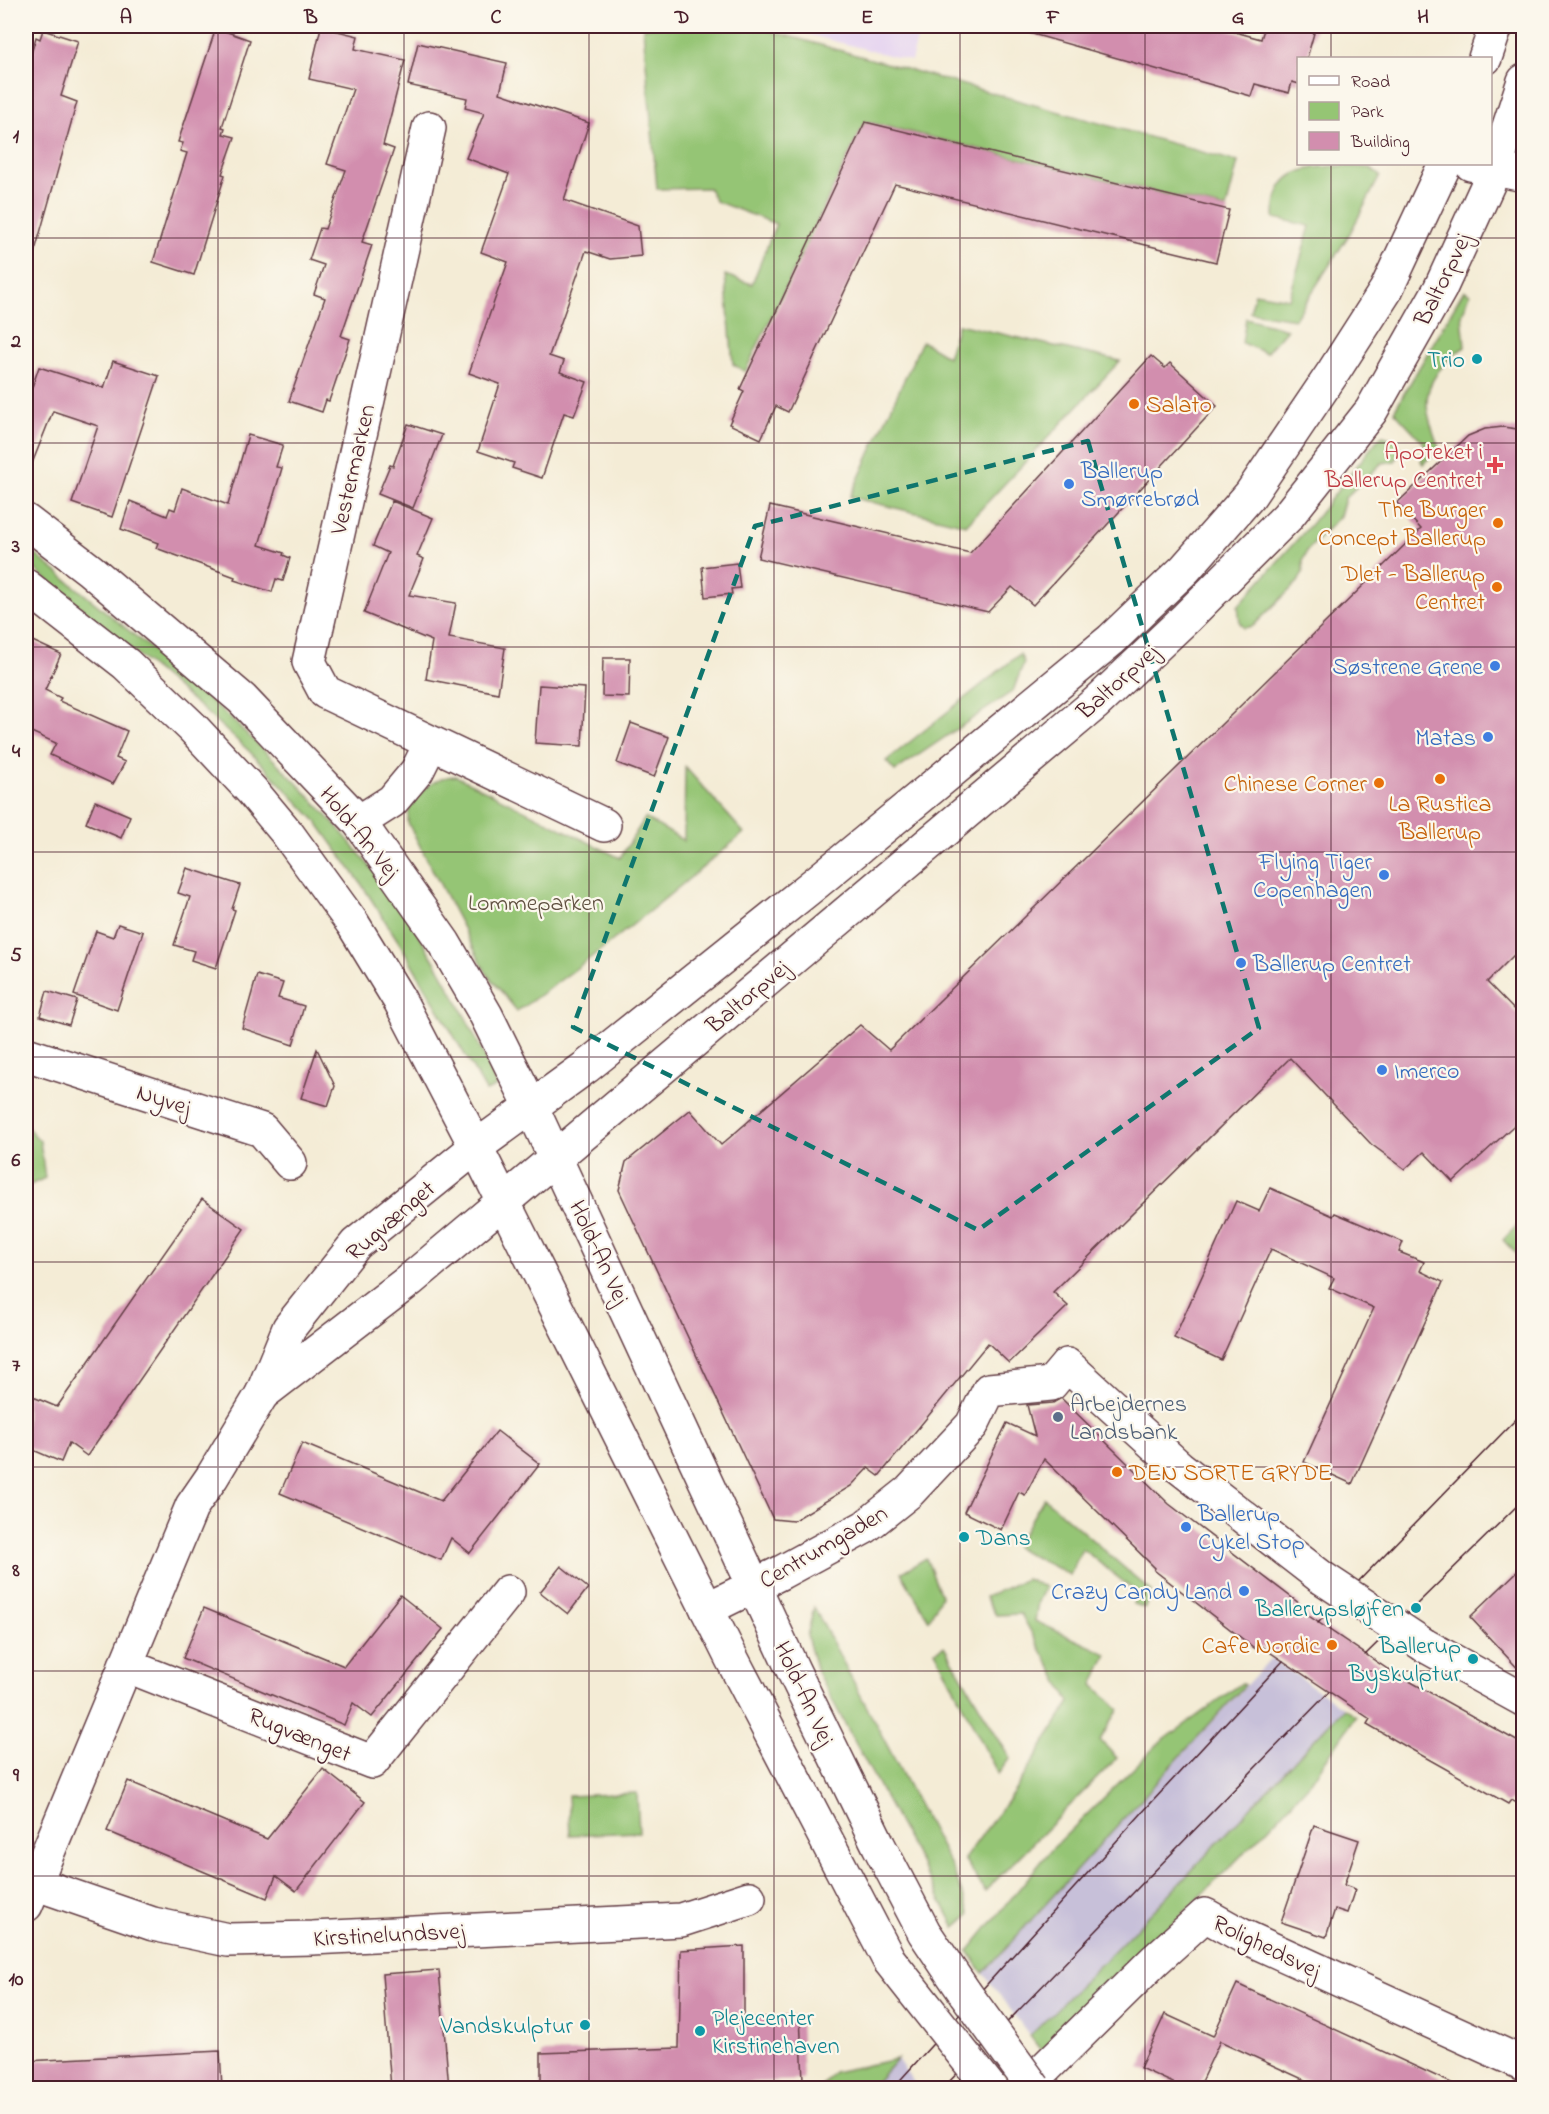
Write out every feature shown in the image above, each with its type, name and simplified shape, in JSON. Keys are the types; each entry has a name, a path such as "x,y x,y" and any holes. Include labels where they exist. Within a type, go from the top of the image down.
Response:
{"street":[{"path":"1485,57 1496,26"},
{"name":"Baltorpvej","path":"503,1202 1096,703 1186,618 1287,517 1371,411 1440,289 1496,169 1524,81"},
{"name":"Vestermarken","path":"429,128 309,662 325,692 604,825"},
{"name":"Baltorpvej","path":"476,1147 605,1053 1025,713 1111,640 1185,569 1250,495 1334,371 1386,290 1445,165"},
{"name":"Hold-An Vej","path":"26,520 90,570 242,699 359,822 444,943 486,1015 532,1108 793,1670 873,1836 924,1932 990,2030 1034,2088"},
{"name":"Hold-An Vej","path":"26,586 126,664 192,727 252,791 287,833 353,924 400,1001 476,1147 707,1609 890,1960 990,2088"},
{"path":"359,822 392,801 417,771 431,743"},
{"name":"Nyvej","path":"26,1054 262,1130 290,1163"},
{"name":"Rugvænget","path":"30,1894 192,1506 262,1394 289,1328 356,1244 476,1147"},
{"name":"Rugvænget","path":"262,1394 410,1280 503,1202"},
{"name":"Centrumgaden","path":"707,1609 865,1527 909,1492 972,1425 989,1390 1051,1384 1067,1365 1179,1467 1321,1578 1425,1645 1524,1700"},
{"name":"Rugvænget","path":"125,1665 372,1762 508,1592"},
{"name":"Kirstinelundsvej","path":"30,1894 228,1940 681,1920 749,1898"},
{"name":"Rolighedsvej","path":"1025,2088 1154,1961 1205,1915 1240,1935 1524,2064"}],"highlighted area":[{"path":"1088,441 1259,1028 978,1230 573,1027 755,526"}],"shaded area":[{"path":"776,26 921,26 911,61"},
{"path":"1271,1658 1344,1708 1163,1901 1030,2036 983,1973"},
{"path":"897,2059 918,2088 871,2088"}],"green space":[{"path":"753,26 1238,162 1226,209 865,121 745,372 733,364 725,275 752,284 776,224 715,201 709,188 657,189 643,28"},
{"path":"1341,166 1370,168 1380,176 1350,233 1295,319 1250,312 1255,293 1289,299 1310,226 1274,218 1275,202 1279,190 1285,181 1303,170"},
{"path":"1464,290 1470,294 1462,315 1465,347 1450,358 1438,372 1429,389 1427,407 1439,448 1423,464 1421,461 1425,451 1424,443 1394,411"},
{"path":"1246,318 1287,329 1266,353 1242,343"},
{"path":"958,324 1120,361 966,525 850,497 922,341 948,357"},
{"path":"1383,436 1396,440 1398,443 1400,451 1395,461 1382,463 1345,498 1340,516 1307,551 1303,560 1303,572 1298,582 1253,626 1244,628 1240,623 1238,606 1312,523 1378,439"},
{"path":"26,547 225,714 273,759 361,855 428,949 453,993 497,1086 486,1091 402,947 360,882 316,821 249,751 200,707 26,562"},
{"path":"1020,654 1024,662 1013,691 895,771 886,761"},
{"name":"Lommeparken","path":"685,767 744,833 604,947 517,1011 487,974 408,823 409,811 417,796 435,782 456,776 620,858 645,818 684,841"},
{"path":"26,1126 40,1141 45,1178 26,1187"},
{"path":"1523,1219 1523,1261 1503,1240"},
{"path":"1044,1498 1151,1591 1145,1608 1133,1604 1135,1591 1082,1549 1070,1575 1015,1547"},
{"path":"926,1558 941,1596 929,1620 901,1573"},
{"path":"1026,1579 1045,1587 1038,1602 1035,1621 1107,1654 1093,1685 1119,1709 1100,1740 1117,1758 985,1891 964,1859 1014,1792 1070,1702 1021,1614 996,1615 985,1597"},
{"path":"814,1607 954,1872 970,1915 955,1927 817,1672 807,1636"},
{"path":"944,1646 1010,1758 998,1774 935,1651"},
{"path":"1242,1683 1245,1685 983,1973 968,1951 1051,1850 1157,1745"},
{"path":"1344,1708 1356,1716 1311,1782 1256,1841 1043,2053 1030,2036 1163,1901"},
{"path":"637,1793 639,1832 570,1835 568,1796"},
{"path":"897,2059 871,2088 820,2088 834,2072"}],"building":[{"path":"1030,26 1213,26 1261,39 1265,26 1316,26 1307,57 1297,57 1297,83 1292,82 1289,93 1255,84 1251,96 1029,33"},
{"path":"321,27 358,36 355,49 405,60 383,145 394,149 362,242 372,245 341,336 350,339 329,401 326,400 322,412 289,401 325,298 314,294 324,265 309,260 320,228 325,229 346,170 327,164 353,89 309,79"},
{"path":"216,28 250,40 222,127 225,128 223,134 235,137 222,174 225,175 194,275 153,262 187,153 180,151 183,143 178,142"},
{"path":"43,30 78,41 61,96 77,102 33,258 26,257 26,71 36,37 40,39"},
{"path":"418,43 507,63 500,93 589,123 564,200 638,226 641,256 610,259 586,251 549,356 564,361 560,372 587,382 574,416 564,413 542,478 512,468 514,463 478,451 500,384 469,373 508,262 481,252 509,174 466,158 484,113 465,108 467,98 408,85"},
{"path":"865,122 1229,210 1216,262 895,184 788,412 776,406 761,439 729,424 744,391 740,389"},
{"path":"1151,356 1165,368 1170,363 1217,406 1033,605 1012,587 988,612 758,558 770,506 970,553"},
{"path":"113,361 159,376 112,517 72,503 98,426 53,411 26,476 26,391 30,393 39,367 104,388"},
{"path":"408,424 442,435 413,508 378,494 390,465 393,466"},
{"name":"Ballerup Centret","path":"1503,427 1524,430 1524,945 1487,982 1524,1020 1524,1116 1453,1182 1424,1152 1405,1169 1371,1144 1290,1058 1053,1292 1068,1306 1009,1363 988,1343 879,1476 868,1468 851,1486 793,1521 773,1519 619,1190 626,1162 690,1110 721,1145 860,1025 889,1050 1421,529 1397,503 1468,436 1485,429"},
{"path":"248,435 283,445 276,467 282,468 259,545 284,553 283,555 290,558 283,581 276,579 272,592 234,580 235,577 156,548 158,543 121,529 130,501 167,516 170,508 175,510 182,488 228,505"},
{"path":"392,501 433,518 417,556 424,559 409,595 456,603 449,638 505,648 498,693 426,679 432,641 364,613 388,553 373,546"},
{"path":"737,563 740,588 731,589 732,594 705,597 702,567"},
{"path":"26,638 61,654 45,690 61,698 59,701 127,731 116,758 125,762 113,784 50,755 56,743 27,730 26,732"},
{"path":"603,658 630,658 629,697 602,696"},
{"path":"539,685 585,688 582,746 535,743"},
{"path":"631,723 669,737 654,777 617,763"},
{"path":"95,801 130,816 121,838 86,823"},
{"path":"187,868 240,885 232,909 235,910 216,968 191,960 194,951 174,945 190,897 178,893"},
{"path":"118,924 143,932 117,1010 74,995 96,931 113,937"},
{"path":"257,975 283,983 278,998 304,1006 293,1045 242,1028"},
{"path":"47,991 77,1000 69,1025 40,1016"},
{"path":"317,1049 335,1086 328,1106 301,1098"},
{"path":"1270,1188 1333,1216 1335,1213 1403,1242 1399,1252 1424,1262 1420,1271 1443,1282 1352,1484 1304,1462 1374,1308 1329,1288 1334,1278 1271,1249 1221,1360 1174,1338 1236,1201 1259,1211"},
{"path":"202,1199 244,1229 87,1456 69,1443 61,1462 26,1447 26,1394 57,1407"},
{"path":"1061,1398 1169,1504 1300,1604 1297,1608 1395,1674 1524,1745 1524,1806 1511,1800 1508,1804 1367,1724 1370,1719 1262,1647 1257,1650 1154,1570 1155,1568 1044,1459 1025,1495 1019,1492 1001,1530 964,1512 1007,1423 1035,1436 1027,1405 1053,1403"},
{"path":"497,1431 540,1464 470,1553 451,1538 441,1560 280,1493 302,1443 441,1501"},
{"path":"1524,1565 1524,1675 1470,1617"},
{"path":"561,1566 588,1588 568,1614 540,1592"},
{"path":"400,1595 443,1629 372,1717 353,1703 344,1725 183,1658 204,1608 344,1666"},
{"path":"323,1769 365,1802 296,1891 276,1876 267,1898 107,1831 128,1781 267,1839"},
{"path":"1314,1825 1359,1840 1344,1885 1355,1889 1347,1913 1335,1909 1326,1937 1281,1922"},
{"name":"Plejecenter Kirstinehaven","path":"744,1946 744,2018 800,2016 803,2080 741,2083 741,2088 541,2088 541,2053 679,2048 681,1950"},
{"path":"439,1970 449,2088 391,2088 382,1974"},
{"path":"1237,1984 1462,2088 1322,2088 1220,2041 1198,2088 1184,2088 1140,2068 1165,2014 1213,2036"},
{"path":"220,2051 222,2088 26,2088 26,2061"}],"tram line":[{"path":"1318,1623 1524,1411"},
{"path":"1365,1655 1524,1499"},
{"path":"893,2088 1283,1661"},
{"path":"943,2088 1329,1692"}],"place":[{"name":"Trio","path":"1477,359"},
{"name":"Salato","path":"1134,404"},
{"name":"Apoteket i Ballerup Centret","path":"1495,465"},
{"name":"Ballerup Smørrebrød","path":"1069,484"},
{"name":"The Burger Concept Ballerup","path":"1498,523"},
{"name":"Dlet - Ballerup Centret","path":"1497,587"},
{"name":"Søstrene Grene","path":"1495,666"},
{"name":"Matas","path":"1488,737"},
{"name":"La Rustica Ballerup","path":"1440,779"},
{"name":"Chinese Corner","path":"1379,783"},
{"name":"Flying Tiger Copenhagen","path":"1384,875"},
{"name":"Ballerup Centret","path":"1241,963"},
{"name":"Imerco","path":"1382,1070"},
{"name":"Arbejdernes Landsbank","path":"1058,1417"},
{"name":"DEN SORTE GRYDE","path":"1117,1472"},
{"name":"Ballerup Cykel Stop","path":"1186,1527"},
{"name":"Dans","path":"964,1537"},
{"name":"Crazy Candy Land","path":"1244,1591"},
{"name":"Ballerupsløjfen","path":"1416,1608"},
{"name":"Cafe Nordic","path":"1332,1645"},
{"name":"Ballerup Byskulptur","path":"1473,1659"},
{"name":"Vandskulptur","path":"585,2025"},
{"name":"Plejecenter Kirstinehaven","path":"700,2031"}]}
